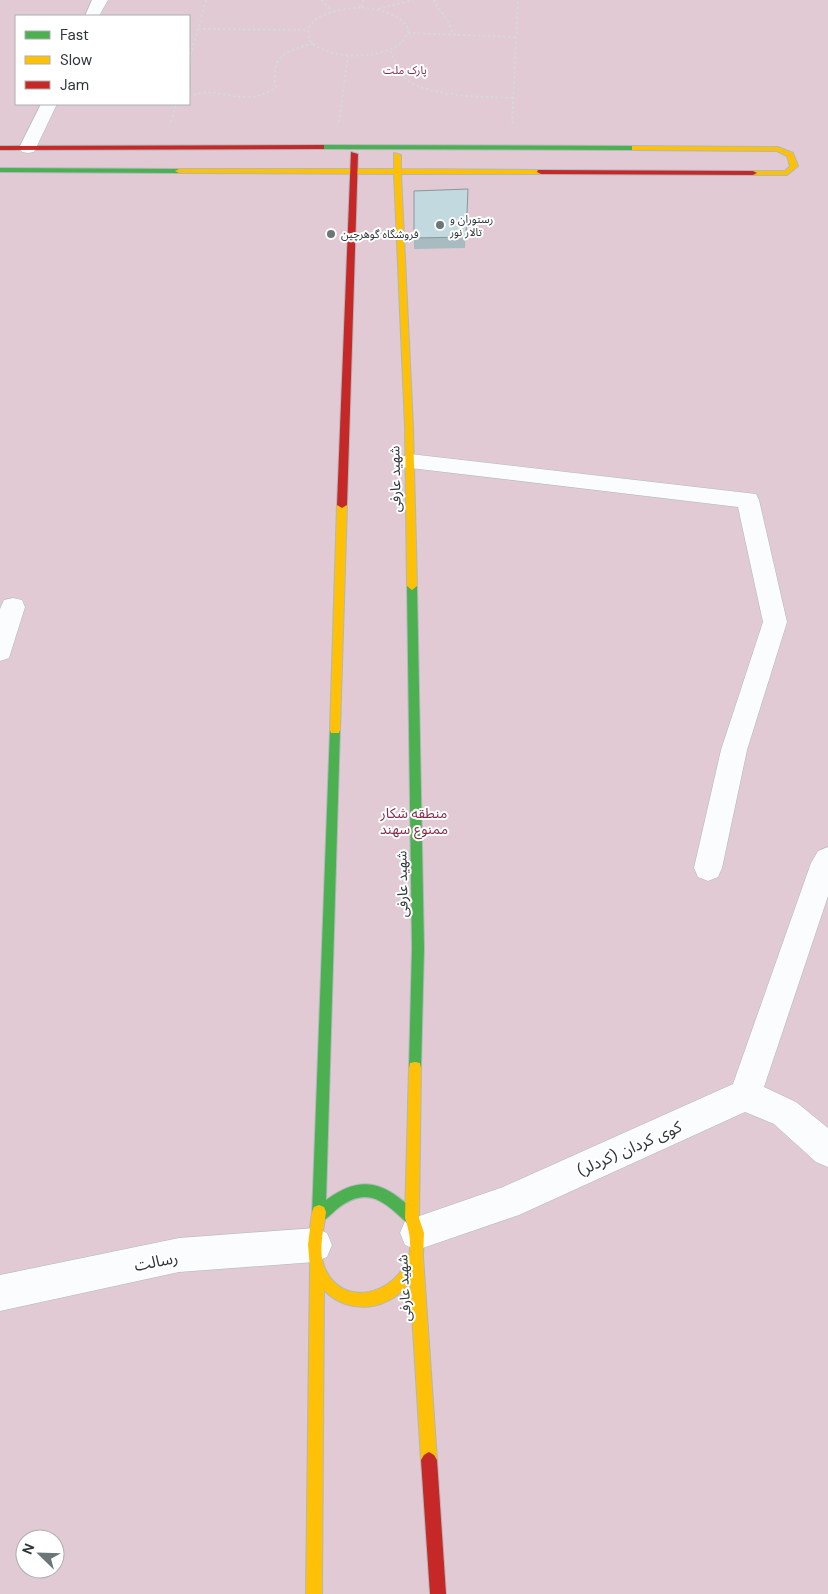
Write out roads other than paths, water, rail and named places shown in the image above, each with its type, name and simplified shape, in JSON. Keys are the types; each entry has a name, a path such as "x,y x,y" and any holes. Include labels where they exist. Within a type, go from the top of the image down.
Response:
{"street":[{"path":"92,15 100,0"},
{"path":"28,148 49,105"},
{"path":"297,172 320,164 324,158 322,154 303,146"},
{"path":"314,1594 317,1243 354,146"},
{"name":"شهید عارفی","path":"397,146 410,462 418,948 415,1236 438,1594"},
{"path":"0,148 440,146 778,149 790,155 794,166 787,173 0,170"},
{"path":"440,146 424,154 424,162 431,168 444,172"},
{"path":"410,462 748,500 775,622 734,750 708,868"},
{"path":"0,651 13,607"},
{"path":"828,860 825,863 745,1095 785,1112 828,1150"},
{"name":"کوی کردان (کردلر)","path":"415,1236 507,1203 745,1095"},
{"path":"361,1190 376,1190 390,1196 415,1236 408,1272 397,1287 382,1297 365,1301 348,1299 330,1288 317,1243 333,1201 346,1193 361,1190"},
{"name":"رسالت","path":"0,1293 179,1255 317,1243"}],"place":[{"name":"رستوران و تالار نور","path":"440,225"},
{"name":"فروشگاه گوهرچین","path":"331,234"}],"park label":[{"name":"پارک ملت","path":"405,70"},
{"name":"منطقه شکار ممنوع سهند","path":"414,822"}]}
